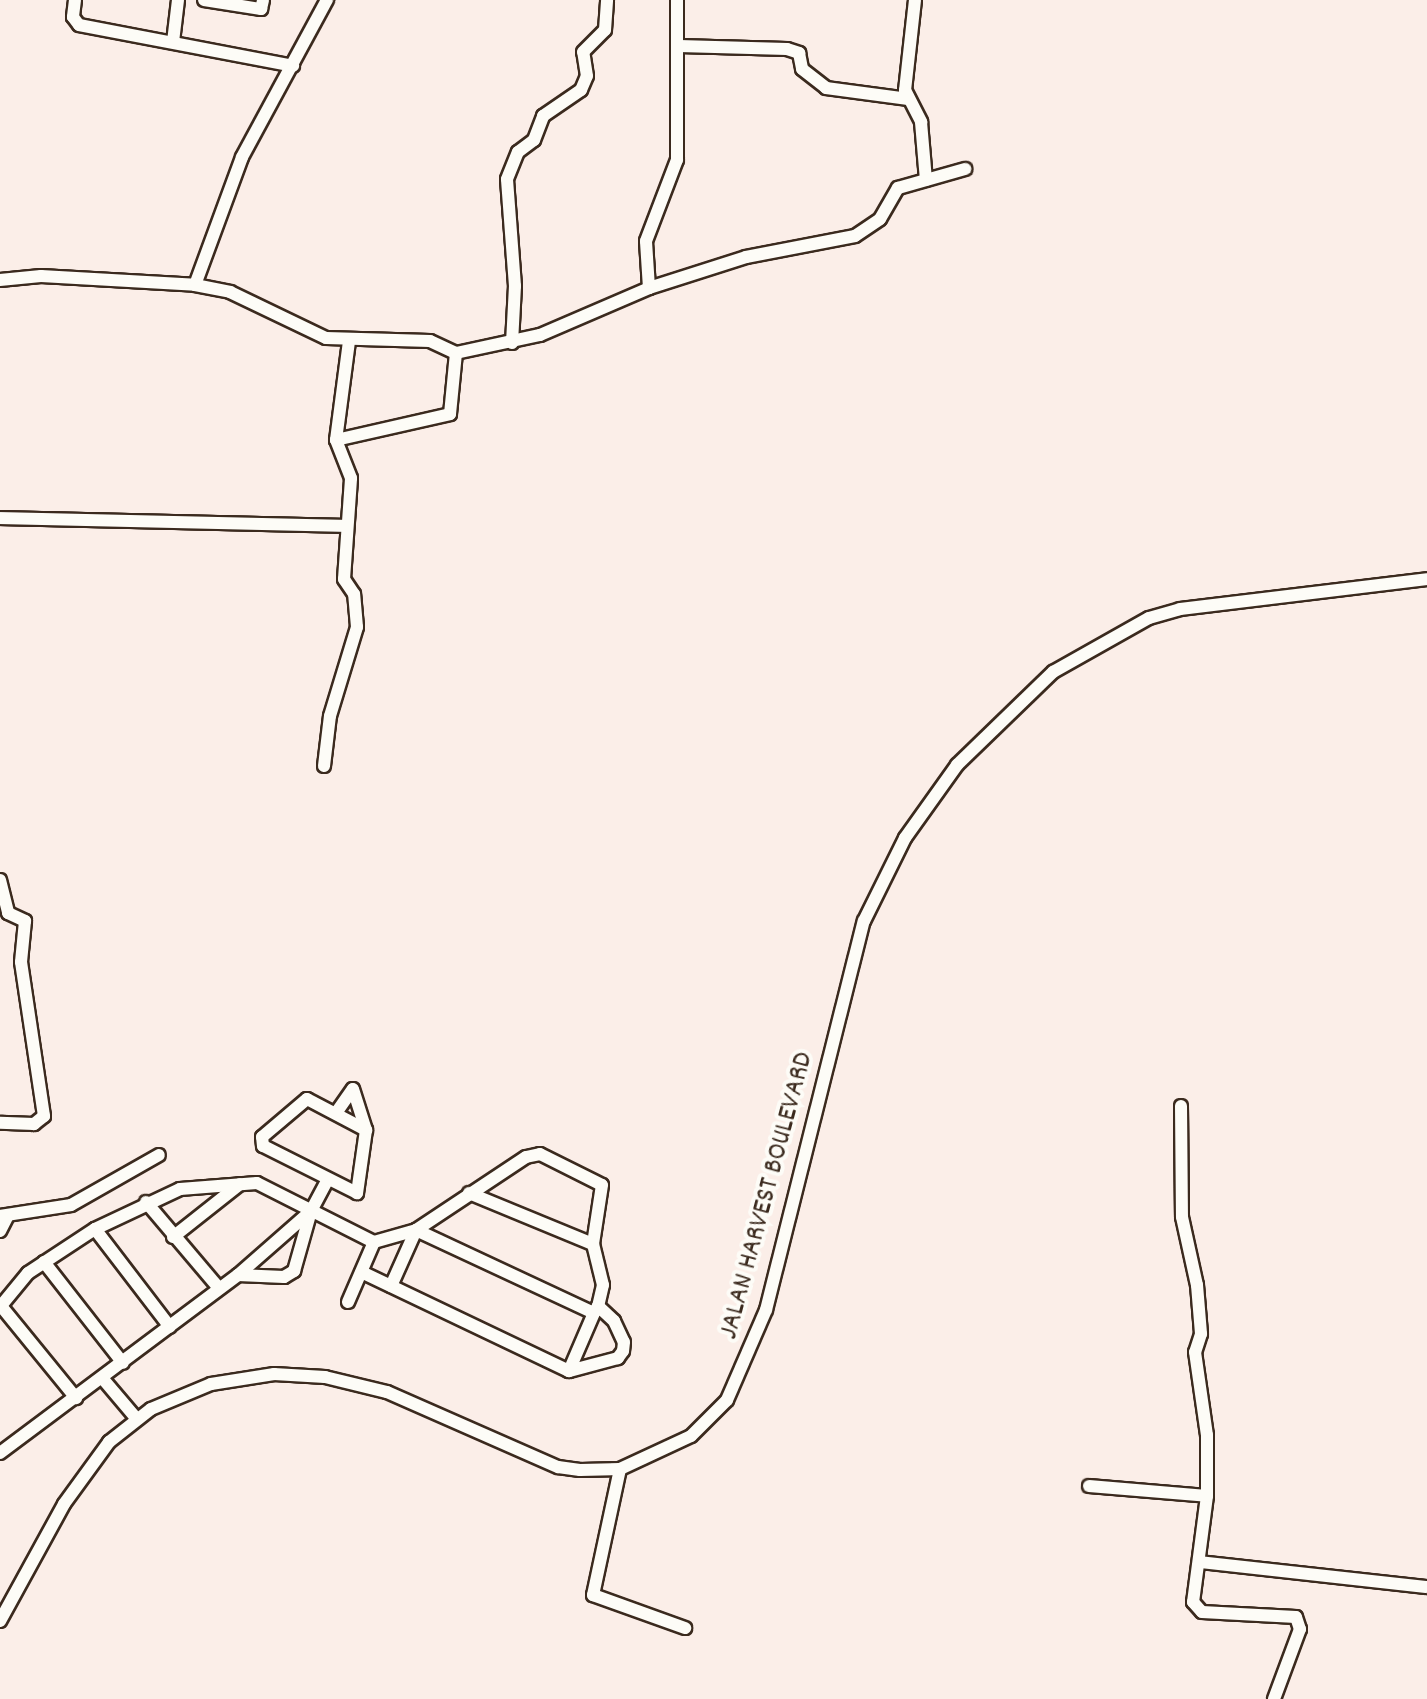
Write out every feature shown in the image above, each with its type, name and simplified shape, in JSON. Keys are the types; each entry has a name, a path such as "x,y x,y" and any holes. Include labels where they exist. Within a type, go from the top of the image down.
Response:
{"street":[{"path":"75,0 73,17 79,25 293,66"},
{"path":"173,42 178,0"},
{"path":"204,0 261,9 263,0"},
{"path":"195,285 242,157 327,0"},
{"path":"512,343 515,286 507,179 518,152 534,140 543,116 581,90 587,76 583,52 605,30 607,0"},
{"path":"649,288 646,241 677,160 677,0"},
{"path":"915,0 905,83 908,99 921,122 926,180"},
{"path":"679,46 787,49 799,53 802,69 826,88 908,99"},
{"path":"0,280 71,277 195,285 230,292 326,338 430,341 456,353 512,343 649,288 746,257 855,236 880,219 898,188 965,169"},
{"path":"324,766 330,716 357,627 354,594 344,579 344,526 351,478 336,440 349,341"},
{"path":"336,440 450,414 456,353"},
{"path":"0,518 344,526"},
{"name":"JALAN HARVEST BOULEVARD","path":"0,1621 64,1504 109,1442 136,1418 211,1384 274,1374 325,1377 387,1392 558,1467 620,1469 670,1448 712,1418 749,1358 864,921 905,838 987,730 1053,672 1149,618 1180,609 1427,579"},
{"path":"0,880 8,913 25,921 21,962 44,1116 34,1124 0,1123"},
{"path":"336,1113 353,1089 366,1130 357,1193 322,1190 265,1149 261,1142 303,1100 336,1113 366,1130"},
{"path":"1181,1106 1182,1217 1197,1285 1201,1334 1195,1352 1207,1435 1207,1496 1193,1602 1202,1612 1299,1620 1274,1699"},
{"path":"76,1398 0,1306 16,1283 44,1262 95,1229 146,1202 180,1189 241,1183 267,1186 374,1242 416,1230 526,1157 540,1154 602,1185 593,1244 603,1285 569,1371"},
{"path":"0,1231 4,1215 71,1205 159,1155"},
{"path":"173,1237 241,1183"},
{"path":"238,1275 290,1275 311,1211 322,1190"},
{"path":"469,1193 593,1244"},
{"path":"146,1202 219,1288"},
{"path":"0,1453 103,1379 238,1275 311,1211"},
{"path":"95,1229 170,1327"},
{"path":"391,1286 416,1230"},
{"path":"361,1272 569,1371 618,1358 623,1351 624,1342 614,1321 596,1309 416,1230"},
{"path":"348,1302 374,1242"},
{"path":"44,1262 123,1363"},
{"path":"103,1379 136,1418"},
{"path":"620,1469 593,1595 685,1628"},
{"path":"1089,1486 1207,1496"},
{"path":"1200,1562 1427,1587"}]}
